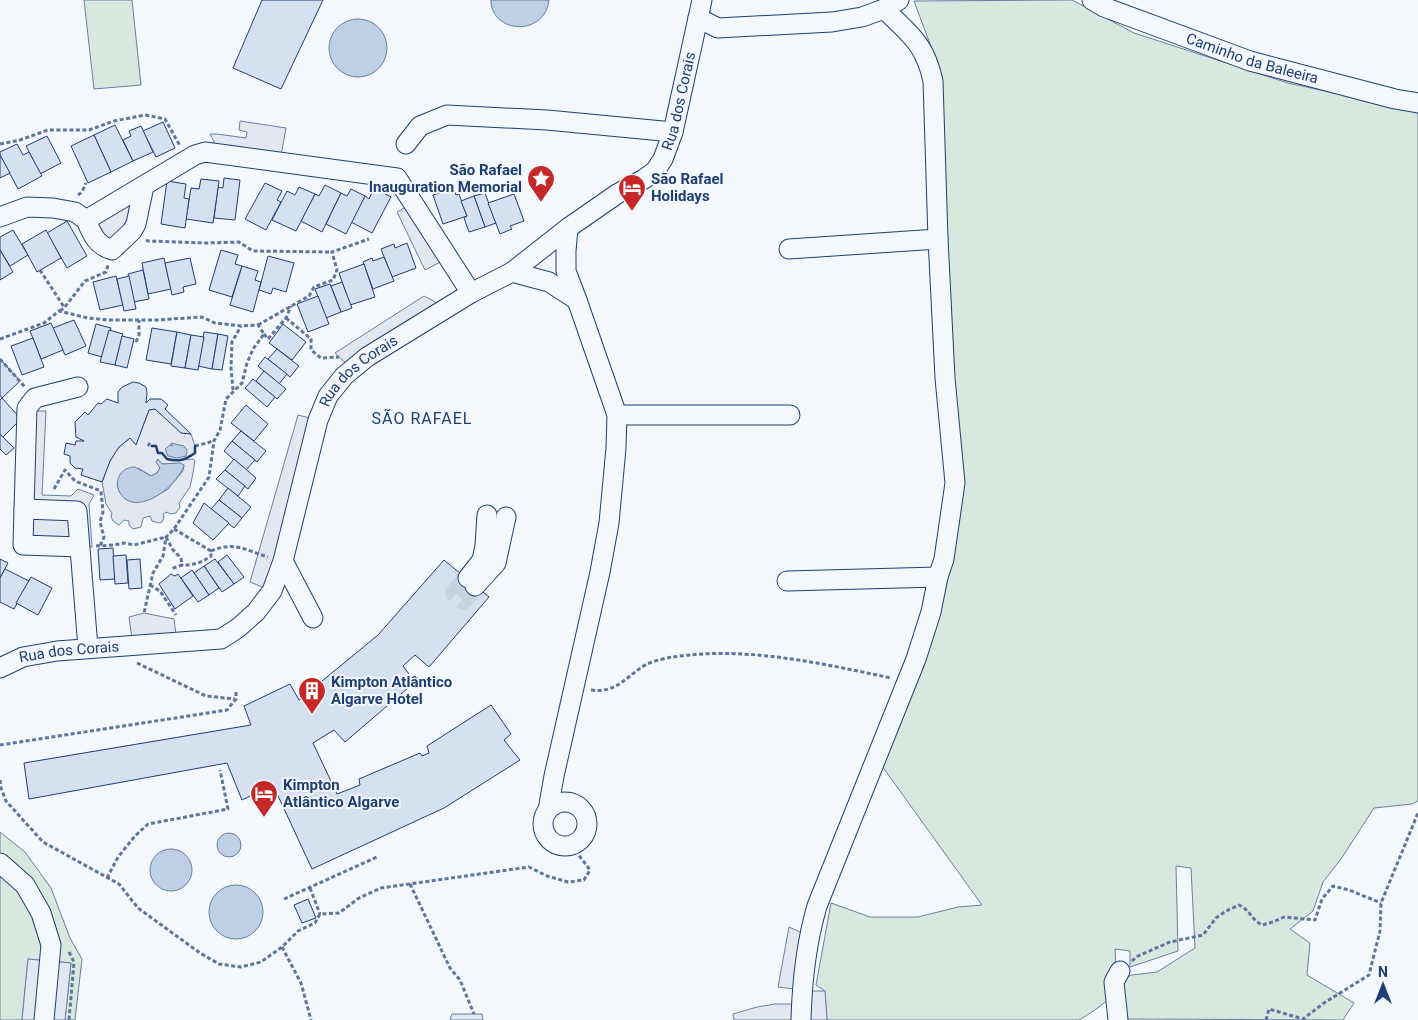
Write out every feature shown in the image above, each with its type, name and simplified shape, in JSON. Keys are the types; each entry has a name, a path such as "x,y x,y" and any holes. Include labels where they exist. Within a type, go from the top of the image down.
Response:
{"street":[{"name":"Caminho da Baleeira","path":"1092,0 1104,7 1250,62 1395,99 1418,103"},
{"path":"700,9 718,28 832,22 862,17 891,5 922,48 930,66 933,81 945,378 955,482 944,559 928,622 916,659 817,906 804,961 801,1020"},
{"name":"Rua dos Corais","path":"0,668 23,657 57,651 221,639 238,628 256,612 272,591 284,561 318,420 328,396 344,376 367,357 471,293 512,272 568,228 617,194 655,171 664,159 673,132 700,9"},
{"path":"406,144 420,126 448,115 547,120 673,132"},
{"path":"86,220 186,160 205,152 397,178 471,293"},
{"path":"0,217 27,207 75,212 86,220 96,241 104,248 112,250 132,231 136,224 144,186"},
{"path":"548,810 600,572 609,523 616,448 617,415 566,271 568,228"},
{"path":"789,249 938,239"},
{"path":"512,272 549,282 577,300"},
{"path":"78,387 35,398 27,408 24,546 80,547"},
{"path":"617,415 790,414"},
{"path":"24,509 77,511 88,648"},
{"path":"487,515 482,560 471,582 496,563 506,517"},
{"path":"284,561 313,618"},
{"path":"787,581 938,578"},
{"path":"571,802 584,812 587,828 579,842 572,846 563,847 555,845 544,833 542,825 544,817 554,804 571,802"},
{"path":"0,863 25,885 41,913 50,945 44,1020"},
{"path":"1118,1020 1114,982 1120,970"}],"path":[{"path":"0,144 20,140 48,130 89,130 114,121 145,115 165,120 171,128 186,160"},
{"path":"132,231 148,241 238,242 254,251 332,252 369,239"},
{"path":"0,340 44,323 64,308 85,281 106,272 112,250"},
{"path":"59,311 88,318 108,320 202,317 215,323 241,326 258,325 309,296 314,287 333,280 337,270 332,252"},
{"path":"40,270 64,308"},
{"path":"258,325 268,339 286,318 291,306"},
{"path":"286,318 311,339 311,350 321,358 339,357"},
{"path":"136,342 139,335 139,320"},
{"path":"233,391 231,368 232,342 241,326"},
{"path":"144,613 153,573 162,556 166,538 209,477 214,441 220,430 226,399 242,383 247,363 264,334"},
{"path":"0,359 35,398"},
{"path":"195,446 214,441"},
{"path":"54,489 62,476"},
{"path":"174,529 211,551 226,546 233,546 284,561"},
{"path":"80,547 114,546 124,543 134,545 166,538"},
{"path":"166,538 173,550 181,558 182,566"},
{"path":"171,569 204,562 211,556 211,551"},
{"path":"150,585 160,591 176,616"},
{"path":"574,688 604,691 625,680 647,664 670,657 722,653 821,663 906,682"},
{"path":"133,662 206,696 236,699"},
{"path":"0,745 227,710 236,699 236,691"},
{"path":"107,878 118,857 135,836 148,824 228,809 220,770"},
{"path":"0,780 6,801 43,842 119,884 138,908 219,964 241,967 260,962 282,946 298,930 315,922 320,914"},
{"path":"1266,1020 1269,1009 1303,1019 1324,1003 1369,975 1380,931 1381,902 1418,813"},
{"path":"320,914 339,913 359,898 382,888 529,867 547,876 568,882 584,880 590,870 572,846"},
{"path":"284,899 377,857"},
{"path":"410,884 450,968 460,980 474,1014"},
{"path":"1120,970 1138,956 1170,942 1203,935 1216,918 1226,910 1239,905 1246,908 1256,922 1262,925 1284,917 1315,920 1322,899 1333,886 1350,890 1381,902"},
{"path":"310,888 320,914"},
{"path":"282,946 301,983 311,1020"}],"shaded area":[{"path":"84,0 132,0 141,85 94,89"},
{"path":"1072,0 1134,33 1288,83 1418,111 1418,801 1412,804 1374,808 1341,859 1323,882 1313,911 1290,929 1310,943 1307,975 1354,1003 1343,1020 1127,1019 1122,979 1132,975 1157,972 1195,948 1191,868 1176,866 1178,951 1130,967 1130,951 1115,949 1114,980 1110,996 1101,1006 1079,1020 827,1020 825,991 816,985 831,903 870,917 918,917 958,907 982,905 882,766 939,612 964,482 951,376 942,76 914,1"},
{"path":"240,121 286,128 280,161 212,153 214,141 210,134 246,138 247,132 239,130"},
{"path":"144,186 136,224 112,250 86,220"},
{"path":"413,203 448,258 425,270 397,212"},
{"path":"424,296 437,303 352,369 335,353"},
{"path":"155,409 181,432 191,434 195,453 183,460 193,459 195,461 190,487 179,503 180,507 176,513 170,514 167,512 163,514 164,518 159,523 152,521 150,516 143,518 141,527 133,529 129,525 129,521 124,520 119,525 113,521 112,513 106,504 102,482 110,461 119,447 130,438 136,444 149,410","holes":["159,465 184,465 183,471 168,489 158,495 125,499 119,491 117,484 138,468 151,476 157,473 160,468"]},
{"path":"26,411 46,411 42,495 71,496 78,489 94,495 89,504 92,547 23,545"},
{"path":"298,415 318,420 272,591 250,582"},
{"path":"144,613 174,619 177,642 133,646 129,617"},
{"path":"0,832 25,852 51,888 70,938 82,959 75,1020 65,1020 71,963 28,959 22,1020 0,1020"},
{"path":"789,927 809,936 802,991 825,991 827,1020 734,1020 733,1014 757,1007 793,1004 794,989 778,987"},
{"path":"28,959 71,963 65,1020 22,1020"},
{"path":"452,1014 482,1014 483,1020 450,1020"}],"water":[{"path":"491,0 549,0 545,12 538,20 529,25 519,27 508,25 500,20 493,11"},
{"path":"352,19 364,19 379,27 387,42 387,54 379,69 364,77 352,77 337,69 329,54 329,42 337,27"},
{"path":"171,443 184,446 187,450 186,456 177,458 168,456 165,449 170,445 173,446"},
{"path":"158,459 162,464 180,463 184,465 176,480 152,499 143,502 127,500 122,496 117,485 123,471 135,467 151,476 157,473 160,468 156,462"},
{"path":"229,833 238,836 241,845 238,854 229,857 220,854 217,845 220,836"},
{"path":"171,849 186,855 192,870 186,885 171,891 156,885 150,870 156,855"},
{"path":"231,885 241,885 251,889 259,897 263,912 259,927 251,935 241,939 231,939 221,935 213,927 209,917 209,907 213,897 221,889"}],"building":[{"path":"262,0 323,0 281,89 233,68"},
{"path":"163,122 175,148 156,157 143,131"},
{"path":"115,125 133,161 111,172 94,135"},
{"path":"141,126 153,152 133,161 123,140 131,136 129,131"},
{"path":"94,135 111,172 88,183 71,146"},
{"path":"47,136 61,163 40,174 26,146"},
{"path":"17,144 23,155 29,152 42,176 18,189 0,155 0,152"},
{"path":"0,155 10,173 0,178"},
{"path":"224,178 240,180 235,220 214,218 218,187 223,188"},
{"path":"201,179 219,181 213,223 186,219 191,188 199,189"},
{"path":"167,181 186,184 184,198 189,199 185,228 161,224"},
{"path":"265,183 282,191 277,200 281,202 266,230 245,219"},
{"path":"325,185 341,193 322,232 301,221 315,194 319,196"},
{"path":"299,187 315,194 296,231 272,220 287,191 295,195"},
{"path":"374,188 391,197 372,233 351,222 365,196 369,199"},
{"path":"453,188 456,195 459,194 467,216 443,224 433,195"},
{"path":"351,189 365,196 346,234 326,224 341,193 347,196"},
{"path":"485,193 496,223 485,227 474,196"},
{"path":"514,194 524,221 510,226 512,229 500,234 488,203"},
{"path":"474,196 485,227 469,232 464,218 467,216 461,201"},
{"path":"67,221 87,256 67,268 47,233"},
{"path":"13,230 28,255 10,266 0,250 0,237"},
{"path":"46,230 61,258 37,272 22,244"},
{"path":"407,243 416,268 392,277 381,249 394,244 395,248"},
{"path":"0,250 13,272 0,280"},
{"path":"221,250 238,255 235,264 242,266 232,297 209,290"},
{"path":"268,256 294,263 286,292 273,288 271,294 259,290"},
{"path":"384,257 394,281 373,289 363,262 372,258 373,261"},
{"path":"164,258 171,289 148,294 142,263"},
{"path":"190,258 196,284 183,287 184,292 172,295 165,263"},
{"path":"364,264 375,297 350,305 339,273"},
{"path":"242,266 258,271 255,280 261,282 253,312 230,305"},
{"path":"143,270 149,299 134,302 128,274"},
{"path":"116,276 123,305 100,310 93,282"},
{"path":"129,276 136,309 124,311 117,279"},
{"path":"342,282 352,308 341,312 331,286"},
{"path":"330,284 341,312 326,318 315,289"},
{"path":"318,296 329,324 308,332 297,304"},
{"path":"74,320 86,346 65,355 53,328"},
{"path":"51,323 63,350 41,359 30,331"},
{"path":"96,324 111,328 102,357 88,353"},
{"path":"283,324 306,342 292,360 269,343"},
{"path":"152,328 177,332 171,364 146,360"},
{"path":"109,330 123,334 115,365 100,362"},
{"path":"177,332 191,335 185,368 171,366"},
{"path":"204,332 218,334 212,369 198,366"},
{"path":"218,334 228,336 222,370 212,369"},
{"path":"191,335 204,337 198,370 185,368"},
{"path":"122,336 134,339 127,368 115,365"},
{"path":"33,338 44,367 22,375 11,346"},
{"path":"277,349 299,366 290,377 268,359"},
{"path":"265,357 287,374 279,384 258,366"},
{"path":"0,359 20,381 2,398 0,395"},
{"path":"264,371 286,389 277,399 256,381"},
{"path":"253,379 275,397 267,407 245,388"},
{"path":"133,382 146,387 146,403 150,399 161,399 168,405 165,409 191,434 181,433 155,409 149,410 136,445 130,438 119,447 110,461 102,482 81,475 83,469 75,468 70,463 70,456 64,454 66,443 75,445 76,441 84,441 76,437 75,422 85,412 88,415 98,403 101,404 107,399 118,403 118,392 122,387"},
{"path":"2,398 21,419 3,437 0,434 0,400"},
{"path":"246,405 268,424 254,441 231,423"},
{"path":"241,431 266,451 257,462 232,441"},
{"path":"0,434 14,448 6,455 0,449"},
{"path":"232,441 255,460 246,470 224,451"},
{"path":"234,459 256,478 248,489 225,470"},
{"path":"225,470 245,486 238,496 216,479"},
{"path":"228,488 251,507 242,518 219,500"},
{"path":"219,500 242,518 234,528 211,509"},
{"path":"204,503 229,523 213,540 193,523"},
{"path":"113,548 115,579 100,580 98,549"},
{"path":"126,555 128,583 115,584 113,556"},
{"path":"227,555 244,577 234,584 218,562"},
{"path":"0,559 8,563 0,578"},
{"path":"140,559 142,588 129,589 127,560"},
{"path":"215,559 234,584 222,592 204,566"},
{"name":"Kimpton Atlântico Algarve Hotel","path":"444,560 489,597 429,667 415,655 403,666 415,682 345,742 334,730 313,743 337,794 360,785 359,779 420,753 422,756 429,753 427,746 491,705 511,734 504,740 520,760 444,808 312,869 273,785 242,800 227,763 29,799 24,763 251,725 244,706 290,684 299,700 319,691 316,686 378,635"},
{"path":"204,566 219,588 209,595 194,573"},
{"path":"5,569 29,581 14,609 0,602 0,578"},
{"path":"192,570 209,595 198,602 181,578"},
{"path":"171,574 175,576 178,574 193,596 175,609 159,584"},
{"path":"31,577 52,588 38,615 16,603"},
{"path":"308,899 316,918 302,923 294,905"}],"tunnel":[{"path":"466,579 455,593 463,600 475,586"}],"wall":[{"path":"152,446 156,446 158,453 162,453 167,459 175,460 185,459 195,453 195,446"}],"place":[{"name":"São Rafael Inauguration Memorial","path":"541,203"},
{"name":"São Rafael Holidays","path":"632,212"},
{"name":"Kimpton Atlântico Algarve Hotel","path":"312,715"},
{"name":"Kimpton Atlântico Algarve","path":"264,818"}],"district":[{"name":"SÃO RAFAEL","path":"422,418"}]}
